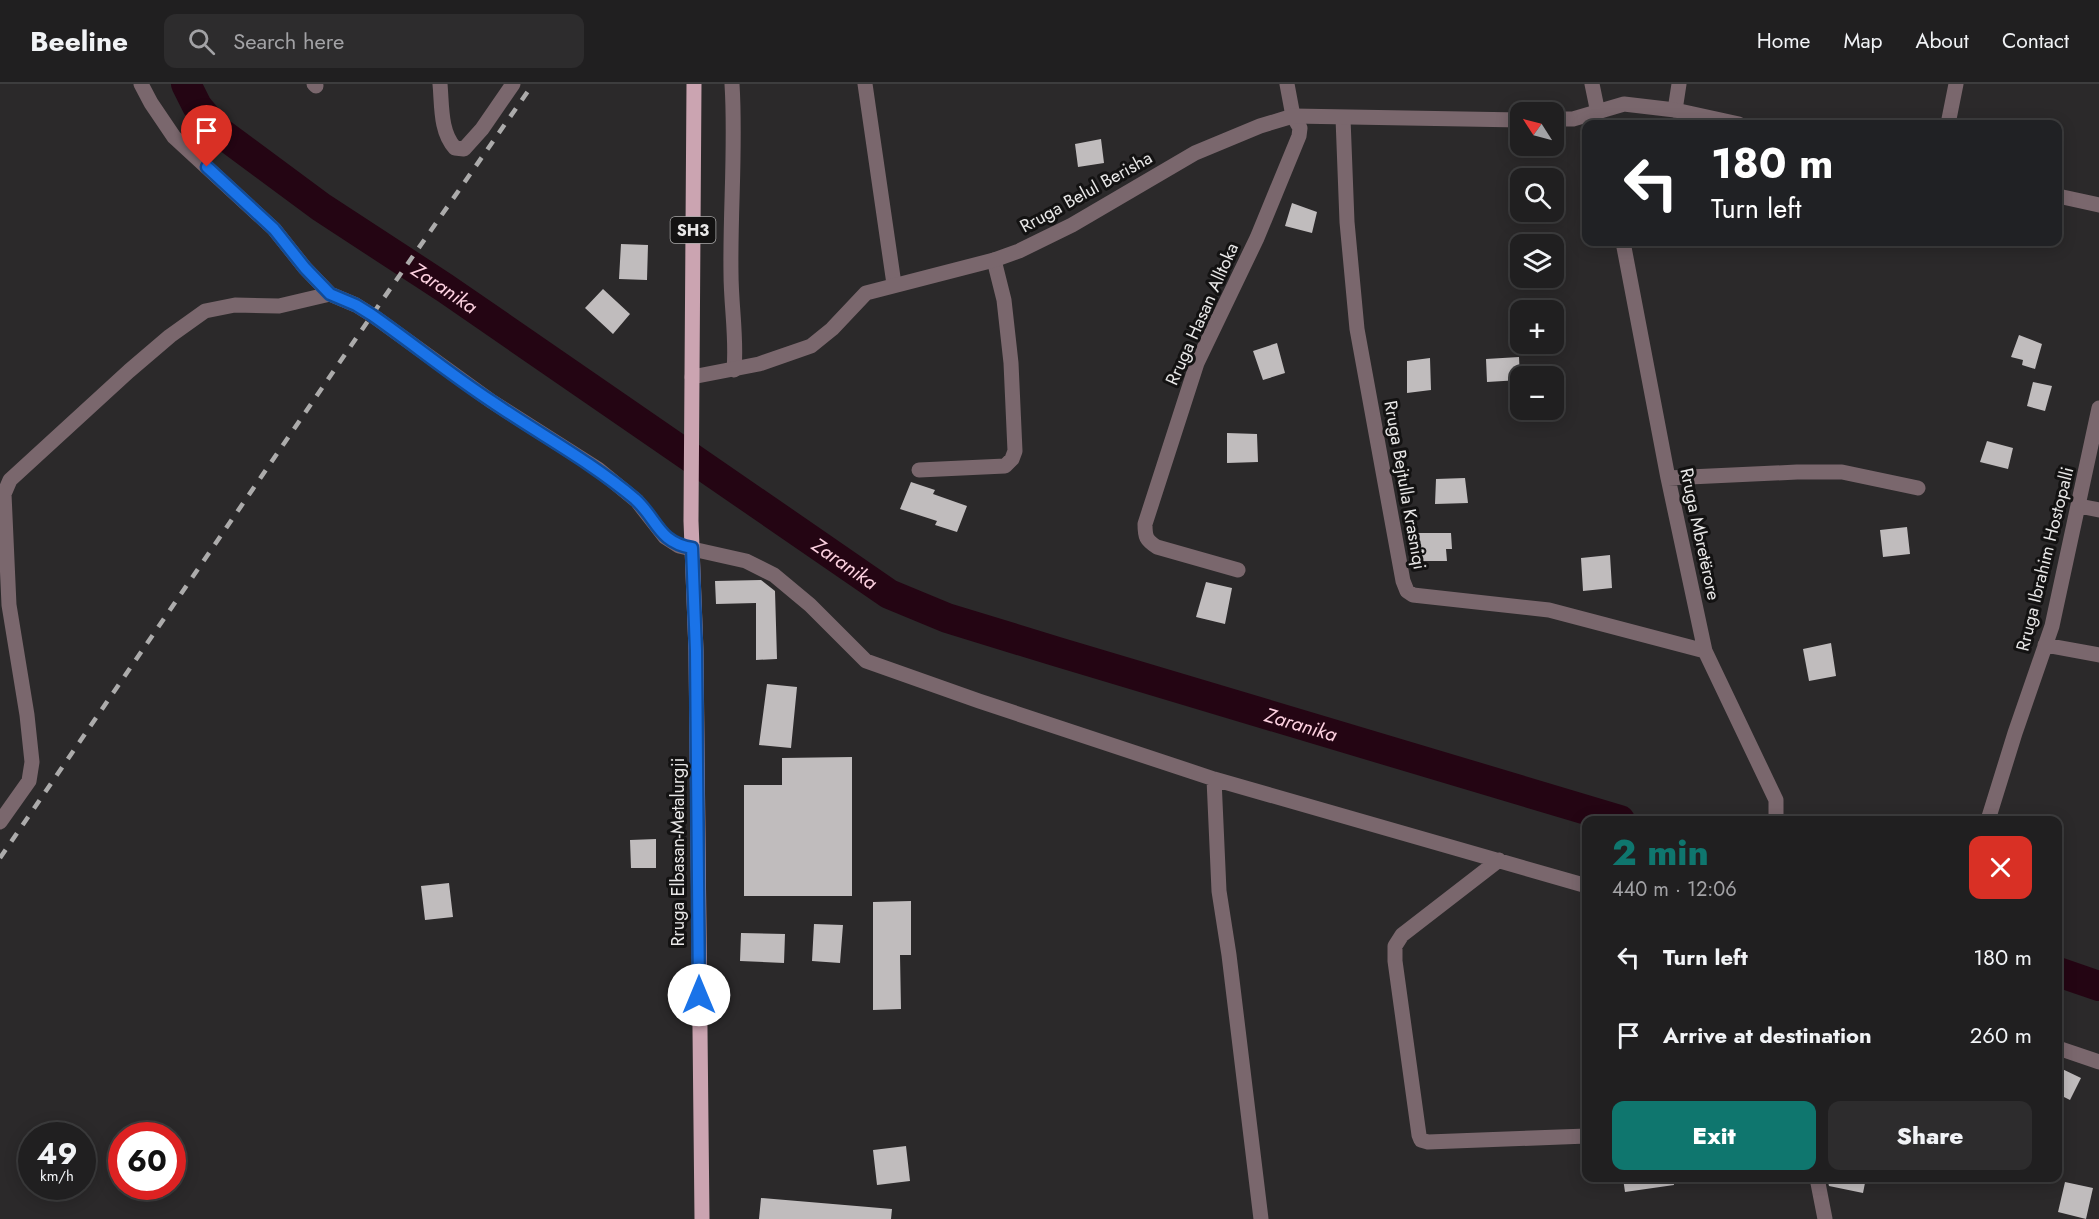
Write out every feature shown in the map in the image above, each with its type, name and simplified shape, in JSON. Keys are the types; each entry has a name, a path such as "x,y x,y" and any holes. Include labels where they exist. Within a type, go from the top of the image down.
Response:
{"main road":[{"name":"SH3","path":"692,377 694,84"},
{"name":"Rruga Elbasan-Metalurgji","path":"692,377 691,521 696,651 702,1219"}],"street":[{"path":"141,84 174,137 274,229 305,268 330,294 372,315 491,401 598,469 637,501 665,537 679,546 746,561 774,575 810,605 866,661 1214,779 1582,885"},
{"path":"440,84 444,124 449,142 455,148 464,149 482,129 513,84"},
{"path":"732,84 734,161 731,273 734,370"},
{"path":"865,84 894,285"},
{"name":"Rruga Hasan Alltoka","path":"1238,570 1157,547 1148,542 1145,535 1145,524 1197,363 1257,238 1299,136 1300,128 1293,116 1287,84"},
{"path":"1592,84 1599,119"},
{"path":"1675,110 1679,84"},
{"path":"1949,120 1956,84"},
{"path":"1564,119 1599,119 1624,104 1675,110 1721,120"},
{"name":"Rruga Belul Berisha","path":"692,377 734,370 811,346 832,329 866,293 994,260 1019,251 1072,225 1195,153 1260,126 1293,116 1510,120"},
{"name":"Rruga Bejtulla Krasniqi","path":"1343,118 1347,222 1357,329 1403,581 1407,591 1413,596 1549,610 1705,651"},
{"path":"2062,197 2099,205"},
{"name":"Rruga Mbretërore","path":"1624,246 1668,478 1705,651 1776,800 1776,816"},
{"path":"919,470 1005,466 1012,459 1015,451 1010,353 1004,300 994,260"},
{"path":"0,822 29,781 32,762 9,605 4,494 10,480 129,371 170,336 205,311 235,305 279,306 330,294"},
{"name":"Rruga Ibrahim Hostopalli","path":"1989,816 2052,626 2099,408"},
{"path":"1668,478 1842,472 1918,488"},
{"path":"2079,506 2099,510"},
{"path":"2045,645 2099,656"},
{"path":"1214,779 1219,891 1261,1219"},
{"path":"1499,860 1402,935 1395,946 1395,961 1419,1135 1421,1140 1428,1142 1582,1136"},
{"path":"2062,1049 2099,1062"},
{"path":"1818,1182 1825,1219"}],"building":[{"path":"1101,139 1104,163 1078,167 1075,144"},
{"path":"1292,203 1317,212 1312,233 1285,226"},
{"path":"621,244 648,245 647,280 619,279"},
{"path":"603,289 630,314 613,334 585,308"},
{"path":"2019,335 2042,344 2035,369 2022,365 2023,360 2011,357"},
{"path":"1277,343 1285,373 1263,380 1253,351"},
{"path":"1519,357 1519,366 1510,366 1510,381 1487,382 1486,359"},
{"path":"1430,358 1431,390 1407,393 1407,361"},
{"path":"2033,382 2052,386 2045,411 2027,406"},
{"path":"1227,433 1257,434 1258,462 1227,463"},
{"path":"1987,441 2013,448 2008,469 1980,462"},
{"path":"1465,478 1468,503 1435,504 1436,479"},
{"path":"911,482 935,490 933,494 967,506 957,532 935,525 937,521 900,509"},
{"path":"1907,527 1910,554 1883,557 1880,530"},
{"path":"1415,533 1451,533 1452,549 1446,549 1447,561 1414,561"},
{"path":"1610,555 1612,588 1583,591 1581,558"},
{"path":"761,580 775,591 777,659 756,660 756,603 716,604 715,581"},
{"path":"1206,582 1232,588 1225,624 1196,617"},
{"path":"1831,643 1836,676 1809,681 1803,649"},
{"path":"767,684 797,687 791,748 759,745"},
{"path":"852,757 852,896 744,896 744,785 782,785 782,758"},
{"path":"656,839 656,868 631,868 630,840"},
{"path":"449,883 453,917 425,920 421,886"},
{"path":"911,901 911,955 900,955 901,1009 873,1010 873,902"},
{"path":"814,924 843,925 840,963 812,961"},
{"path":"741,933 785,934 784,963 740,961"},
{"path":"2062,1069 2081,1078 2070,1100 2062,1096"},
{"path":"906,1146 910,1181 877,1185 873,1150"},
{"path":"1624,1182 1674,1182 1674,1185 1625,1192"},
{"path":"1828,1182 1865,1182 1863,1193 1829,1186"},
{"path":"2065,1182 2093,1188 2086,1219 2058,1212"},
{"path":"761,1198 892,1209 891,1219 759,1219"}],"waterway":[{"name":"Zaranika","path":"186,84 197,106 217,130 321,207 445,288 889,594 947,618 1607,816"},
{"name":"Zaranika","path":"2062,973 2099,986"}],"railway":[{"path":"0,858 533,84"}],"route":[{"path":"207,167 274,229 305,268 330,294 372,315 491,401 598,469 637,501 665,537 679,546 692,548 696,651 699,995"}]}
